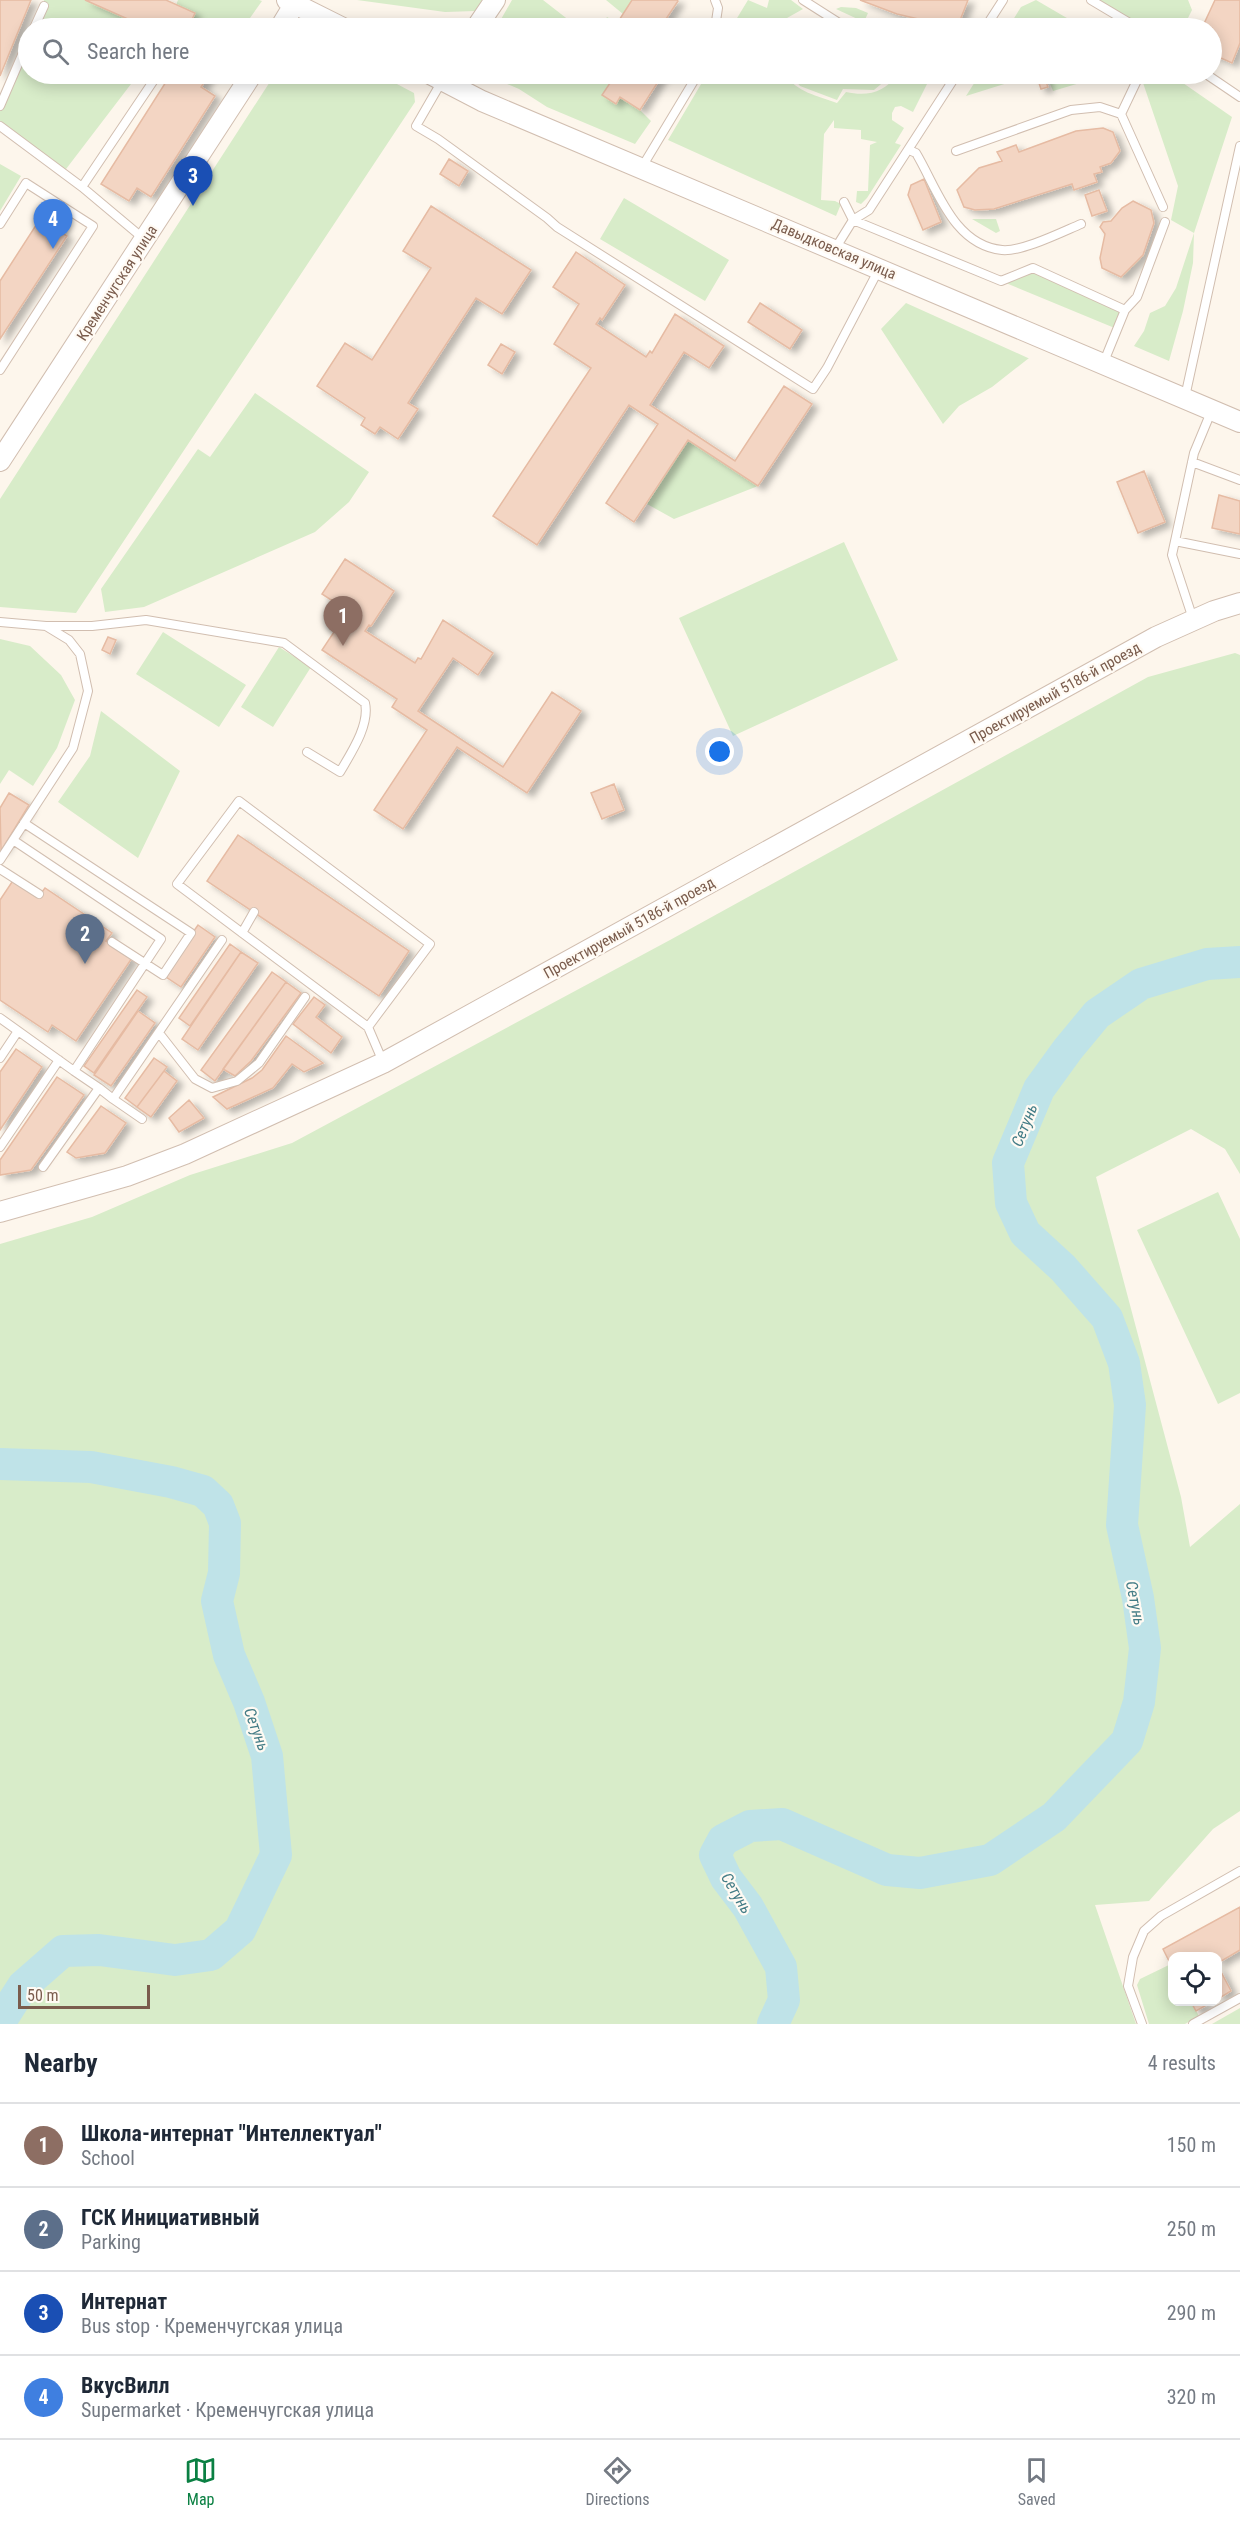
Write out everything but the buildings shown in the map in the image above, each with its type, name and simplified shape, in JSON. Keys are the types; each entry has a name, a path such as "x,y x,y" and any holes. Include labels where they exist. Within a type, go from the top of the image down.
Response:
{"street":[{"path":"483,18 495,0"},
{"path":"285,18 293,1 324,18"},
{"name":"Кременчугская улица","path":"0,462 246,84"},
{"name":"Давыдковская улица","path":"453,84 482,102 835,249 1240,422"},
{"name":"Проектируемый 5186-й проезд","path":"0,1212 127,1176 184,1154 383,1063 1156,637 1193,620 1240,603"}],"lane":[{"path":"715,0 718,8 716,18"},
{"path":"803,0 831,18"},
{"path":"991,18 1003,0"},
{"path":"1091,0 1121,18"},
{"path":"39,18 44,6"},
{"path":"0,106 18,64"},
{"path":"82,187 151,84"},
{"path":"436,84 416,126 438,139 557,227 813,388 827,368 880,268"},
{"path":"641,168 692,84"},
{"path":"835,249 853,220 869,210 951,84"},
{"path":"1136,84 1122,114 1163,207"},
{"path":"1221,84 1240,97"},
{"path":"956,151 1071,110 1100,107 1122,114"},
{"path":"0,126 82,187 145,240"},
{"path":"1185,399 1240,146"},
{"path":"909,150 916,153 945,209 960,227 979,242 1002,250 1020,247 1081,224"},
{"path":"0,224 26,183 93,226 0,370"},
{"path":"844,202 853,220 1001,281 1033,268 1125,310"},
{"path":"1103,364 1125,310 1137,297 1165,222"},
{"path":"1193,620 1172,555 1192,462 1212,410"},
{"path":"1192,462 1240,480"},
{"path":"1175,541 1240,554"},
{"path":"0,622 45,626 92,626 146,620 284,643 365,703 367,713 354,747 340,772 307,752"},
{"path":"0,860 73,748 88,691 80,654 69,640 45,626"},
{"path":"368,1027 430,944 238,801 177,884 368,1027 383,1063"},
{"path":"24,823 191,933 164,975 112,942"},
{"path":"13,840 161,939 74,1071"},
{"path":"0,869 39,894"},
{"path":"242,933 254,912"},
{"path":"113,1099 222,940"},
{"path":"159,1033 195,1079 212,1088 237,1081 259,1063 305,997"},
{"path":"0,1018 141,1119"},
{"path":"0,1058 18,1031"},
{"path":"0,1148 59,1060"},
{"path":"43,1167 99,1088"},
{"path":"1142,2024 1128,1986 1133,1957 1144,1930 1161,1916 1240,1871"},
{"path":"1193,2024 1240,1998"}],"green space":[{"path":"44,0 85,0 126,18 38,18"},
{"path":"178,0 262,1 250,18 193,18 195,13 176,5"},
{"path":"357,0 488,0 475,11 445,12"},
{"path":"512,0 543,0 566,18 502,18"},
{"path":"606,0 632,0 623,14"},
{"path":"748,0 767,8 769,0 791,0 803,9 787,18 737,18"},
{"path":"1036,0 1067,18 1014,18 1021,7"},
{"path":"1091,0 1188,0 1192,10 1188,18 1121,18"},
{"path":"856,8 868,13 866,18 855,18 836,9"},
{"path":"18,64 18,84 131,84 63,173 0,126 0,106"},
{"path":"269,84 397,84 414,93 415,102 76,613 0,607 0,499"},
{"path":"507,84 609,84 602,95 616,104 620,97 640,110 651,121 635,144 547,107"},
{"path":"701,84 794,84 837,103 846,92 862,94 875,92 888,84 927,84 913,112 901,106 895,107 892,120 904,128 895,143 901,145 861,204 856,202 857,191 868,191 870,145 877,142 861,139 861,130 834,128 834,120 824,134 821,200 841,204 836,216 668,140"},
{"path":"798,84 881,84 874,90 843,89 837,100"},
{"path":"974,84 1004,84 966,96"},
{"path":"1050,84 1076,84 1053,91"},
{"path":"1143,84 1184,84 1232,117 1194,233 1171,220 1178,186"},
{"path":"0,164 21,176 0,211"},
{"path":"624,198 729,260 705,301 600,239"},
{"path":"972,219 996,219 1000,231 996,233"},
{"path":"1194,233 1193,263 1169,361 1134,346 1144,331 1150,313 1165,306 1176,288"},
{"path":"1033,268 1125,310 1117,329 1001,281"},
{"path":"906,303 1029,358 992,387 959,406 943,424 881,329"},
{"path":"255,393 369,472 349,502 315,532 144,607 105,612 101,589 198,449 210,457"},
{"path":"688,440 758,486 674,519 647,504"},
{"path":"844,542 898,660 733,736 679,618"},
{"path":"163,632 246,685 219,727 136,674"},
{"path":"0,639 30,646 61,675 75,700 57,748 33,786 9,770 0,784"},
{"path":"279,647 311,667 273,727 241,707"},
{"path":"1235,653 1240,655 1240,1174 1225,1149 1191,1129 1096,1177 1181,1497 1190,1547 1240,1504 1240,1811 1213,1829 1149,1901 1095,1905 1136,2024 0,2024 0,1244 92,1217 190,1175 292,1143 670,940 1148,677"},
{"path":"101,711 180,771 138,858 58,802 90,756"},
{"path":"1218,1192 1240,1239 1240,1393 1218,1404 1137,1230"},
{"path":"1168,1965 1168,2006 1193,2006 1199,2016 1185,2024 1149,2024 1137,1985 1140,1979"},
{"path":"1240,2008 1240,2024 1212,2024"}],"waterway":[{"name":"Сетунь","path":"773,2024 784,2000 781,1967 748,1907 726,1878 715,1855 723,1840 750,1826 782,1824 887,1870 920,1873 990,1860 1054,1817 1127,1741 1139,1702 1145,1648 1138,1598 1122,1525 1130,1405 1124,1363 1107,1318 1063,1268 1025,1233 1011,1203 1008,1163 1039,1089 1097,1014 1141,984 1207,964 1240,962"},
{"name":"Сетунь","path":"0,1464 91,1467 171,1482 203,1491 218,1505 225,1523 224,1573 217,1601 229,1655 249,1702 267,1756 276,1855 240,1930 211,1955 175,1960 99,1950 63,1951 23,1986 0,2022"}],"place":[{"name":"Интернат","path":"193,206"},
{"name":"ВкусВилл","path":"53,249"},
{"name":"Школа-интернат \"Интеллектуал\"","path":"343,646"},
{"name":"ГСК Инициативный","path":"85,964"}]}
